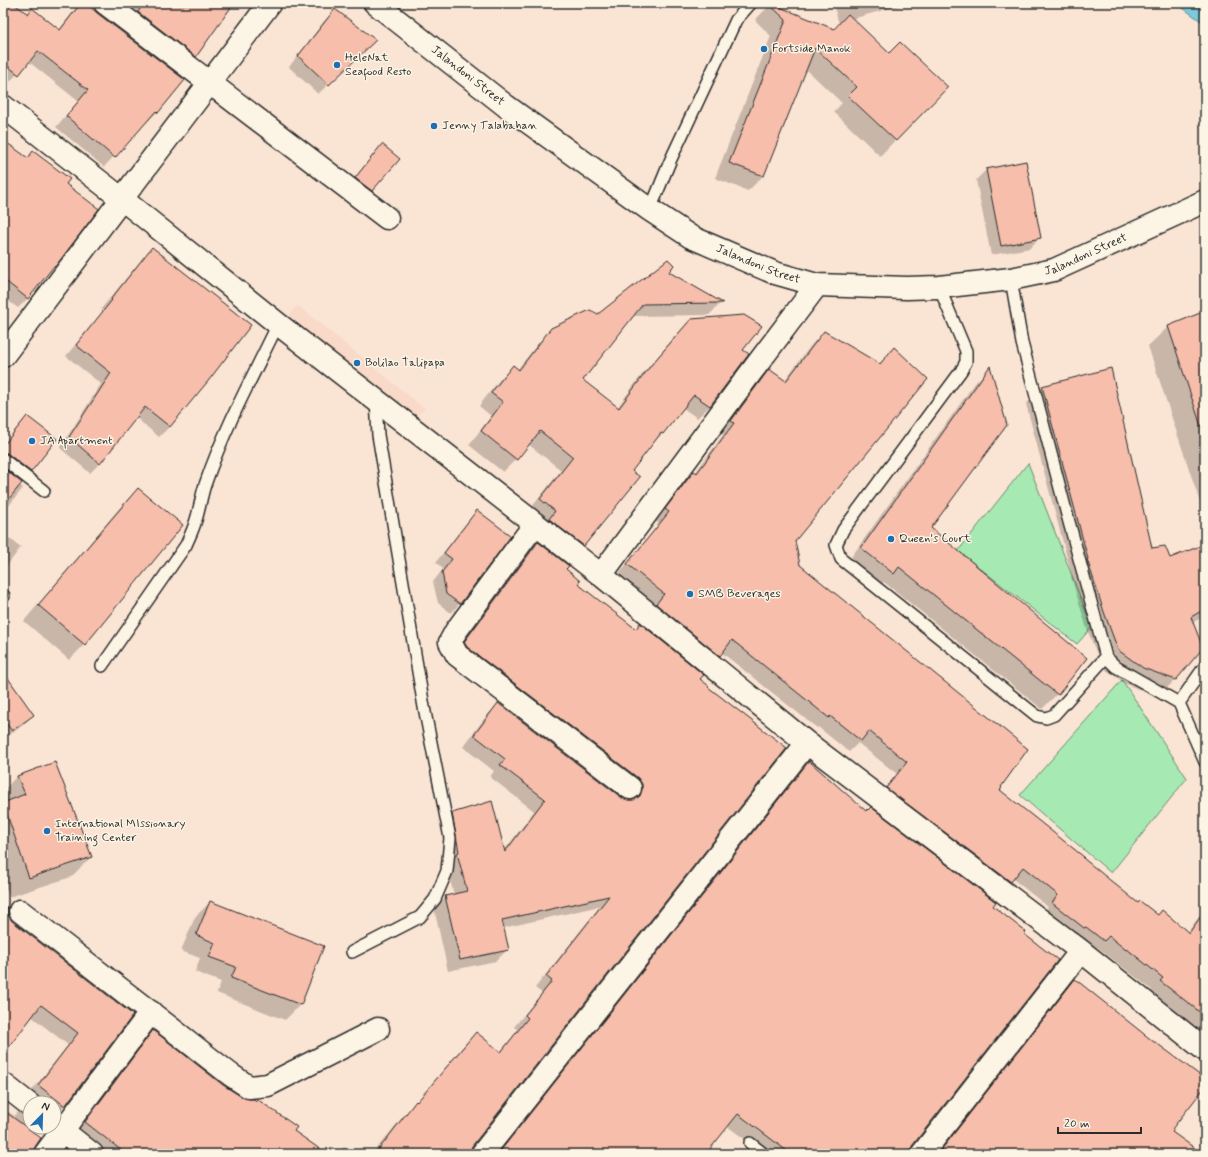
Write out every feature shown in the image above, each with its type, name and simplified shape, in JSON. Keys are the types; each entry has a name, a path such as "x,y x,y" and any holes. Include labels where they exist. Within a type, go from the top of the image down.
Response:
{"street":[{"path":"105,3 386,218"},
{"path":"3,356 270,3"},
{"name":"Jalandoni Street","path":"375,3 506,106 650,210 691,237 775,273 817,285 907,288 938,287 1011,279 1054,270 1205,201"},
{"path":"3,106 278,324 601,575 807,743 1081,951 1205,1050"},
{"path":"601,575 817,285"},
{"path":"536,524 456,631 450,642 457,655 630,788"},
{"path":"482,1154 807,743"},
{"path":"20,911 231,1075 249,1087 268,1085 378,1029"},
{"path":"922,1154 1081,951"},
{"path":"62,1123 151,1012"},
{"path":"3,1084 22,1099"},
{"path":"62,1131 92,1154"},
{"path":"45,1154 54,1135"}],"lane":[{"path":"650,210 671,159 736,20 751,3"},
{"path":"1011,279 1022,343 1106,657 1116,667 1179,703 1205,762"},
{"path":"938,287 966,351 966,362 962,371 843,530 836,545 841,559 1037,716 1046,718 1054,716 1106,657"},
{"path":"102,666 186,545 195,523 206,482 220,448 235,413 278,324"},
{"path":"352,952 420,917 435,899 447,871 450,838 424,707 379,443 376,400"},
{"path":"3,459 44,491"},
{"path":"1179,703 1205,666"},
{"path":"750,1143 764,1154"}],"shaded area":[{"name":"Bolilao Talipapa","path":"297,305 425,409 413,418 288,318"}],"green space":[{"path":"1028,463 1092,627 1077,644 958,551"},
{"path":"1122,680 1187,778 1111,873 1020,795"}],"water":[{"path":"1176,3 1205,3 1205,24"}],"building":[{"path":"3,3 13,3 28,14 32,8 60,30 81,3 86,3 185,80 158,113 156,111 115,158 66,116 88,90 38,51 19,75 3,62"},
{"path":"144,3 234,3 196,57 138,12"},
{"path":"770,3 834,29 848,14 889,53 900,42 948,87 896,141 848,96 857,87 815,48 764,176 729,163 786,20 769,4"},
{"path":"335,9 376,40 329,85 298,56"},
{"path":"3,140 28,158 33,151 70,179 66,184 99,209 55,267 54,266 28,299 3,279"},
{"path":"382,144 400,159 372,191 355,178"},
{"path":"1026,161 1041,238 1001,246 986,169"},
{"path":"152,247 251,325 209,380 170,427 145,407 100,464 69,437 111,373 76,345"},
{"path":"668,259 674,265 669,272 723,303 643,304 583,380 619,408 652,364 691,319 744,315 762,326 743,350 749,354 710,406 694,395 663,434 661,433 632,471 640,477 584,546 549,519 555,511 540,499 573,457 540,431 517,460 481,431 503,402 491,393 513,365 519,370 551,328 590,310 598,314"},
{"path":"1205,311 1205,425 1201,426 1168,326"},
{"path":"824,331 880,364 894,347 928,379 795,541 800,565 1028,749 1000,790 1084,857 1083,858 1138,903 1140,901 1158,915 1162,910 1189,933 1205,911 1205,1016 1160,981 1163,978 1127,949 1126,950 1109,936 1104,941 1086,927 1084,928 1052,903 1058,895 1023,867 1011,882 886,788 907,762 869,731 861,741 830,716 829,718 732,640 720,656 656,604 664,594 627,564 669,512 665,509 694,471 697,473 734,423 731,421 769,369 786,381"},
{"path":"990,366 1007,425 931,528 1087,658 1058,695 899,567 894,574 861,548"},
{"path":"1111,368 1152,548 1165,546 1170,558 1205,544 1205,609 1191,617 1203,648 1176,680 1143,668 1118,650 1087,559 1042,386"},
{"name":"JA Apartment","path":"27,416 57,439 31,472 7,453 3,452 3,446"},
{"path":"3,468 22,483 3,506"},
{"path":"138,488 183,525 85,645 38,605"},
{"path":"477,510 511,536 460,604 446,594 442,572 452,559 444,553"},
{"path":"538,542 569,566 566,569 580,581 578,584 636,629 640,623 704,675 700,679 709,686 708,687 787,748 472,1146 470,1154 375,1154 416,1101 417,1102 476,1032 501,1052 528,1018 525,1015 552,981 546,976 609,896 502,920 509,950 460,960 445,896 467,891 457,853 459,852 452,813 492,801 505,852 545,799 500,765 505,759 474,735 498,703 622,798 634,800 640,796 642,790 642,784 638,778 467,647 464,642"},
{"path":"3,671 34,715 12,731 3,719"},
{"path":"809,761 866,811 871,807 996,902 993,906 1026,932 1024,934 1058,960 912,1146 910,1154 791,1154 738,1114 706,1154 498,1154"},
{"name":"International MIssionary Training Center","path":"55,762 92,857 29,878 3,803 25,794 17,776"},
{"path":"210,901 324,946 301,1005 231,978 236,967 209,957 215,943 196,935"},
{"path":"3,904 8,908 8,915 12,921 133,1015 65,1106 62,1104 62,1095 51,1095 38,1085 78,1033 41,1005 3,1055"},
{"path":"1075,979 1154,1042 1205,1079 1205,1087 1172,1129 1174,1130 1172,1132 1203,1154 938,1154"},
{"path":"153,1030 223,1085 242,1097 254,1099 256,1101 257,1099 297,1127 294,1131 327,1154 126,1154 85,1122"},
{"path":"3,1110 22,1124 22,1135 37,1135 41,1138 35,1147 33,1154 3,1154"}],"place":[{"name":"Fortside Manok","path":"764,49"},
{"name":"HeleNat Seafood Resto","path":"337,65"},
{"name":"Jenny Talabahan","path":"434,126"},
{"name":"Bolilao Talipapa","path":"357,363"},
{"name":"JA Apartment","path":"32,441"},
{"name":"Queen's Court","path":"891,539"},
{"name":"SMB Beverages","path":"690,594"},
{"name":"International MIssionary Training Center","path":"47,831"}]}
